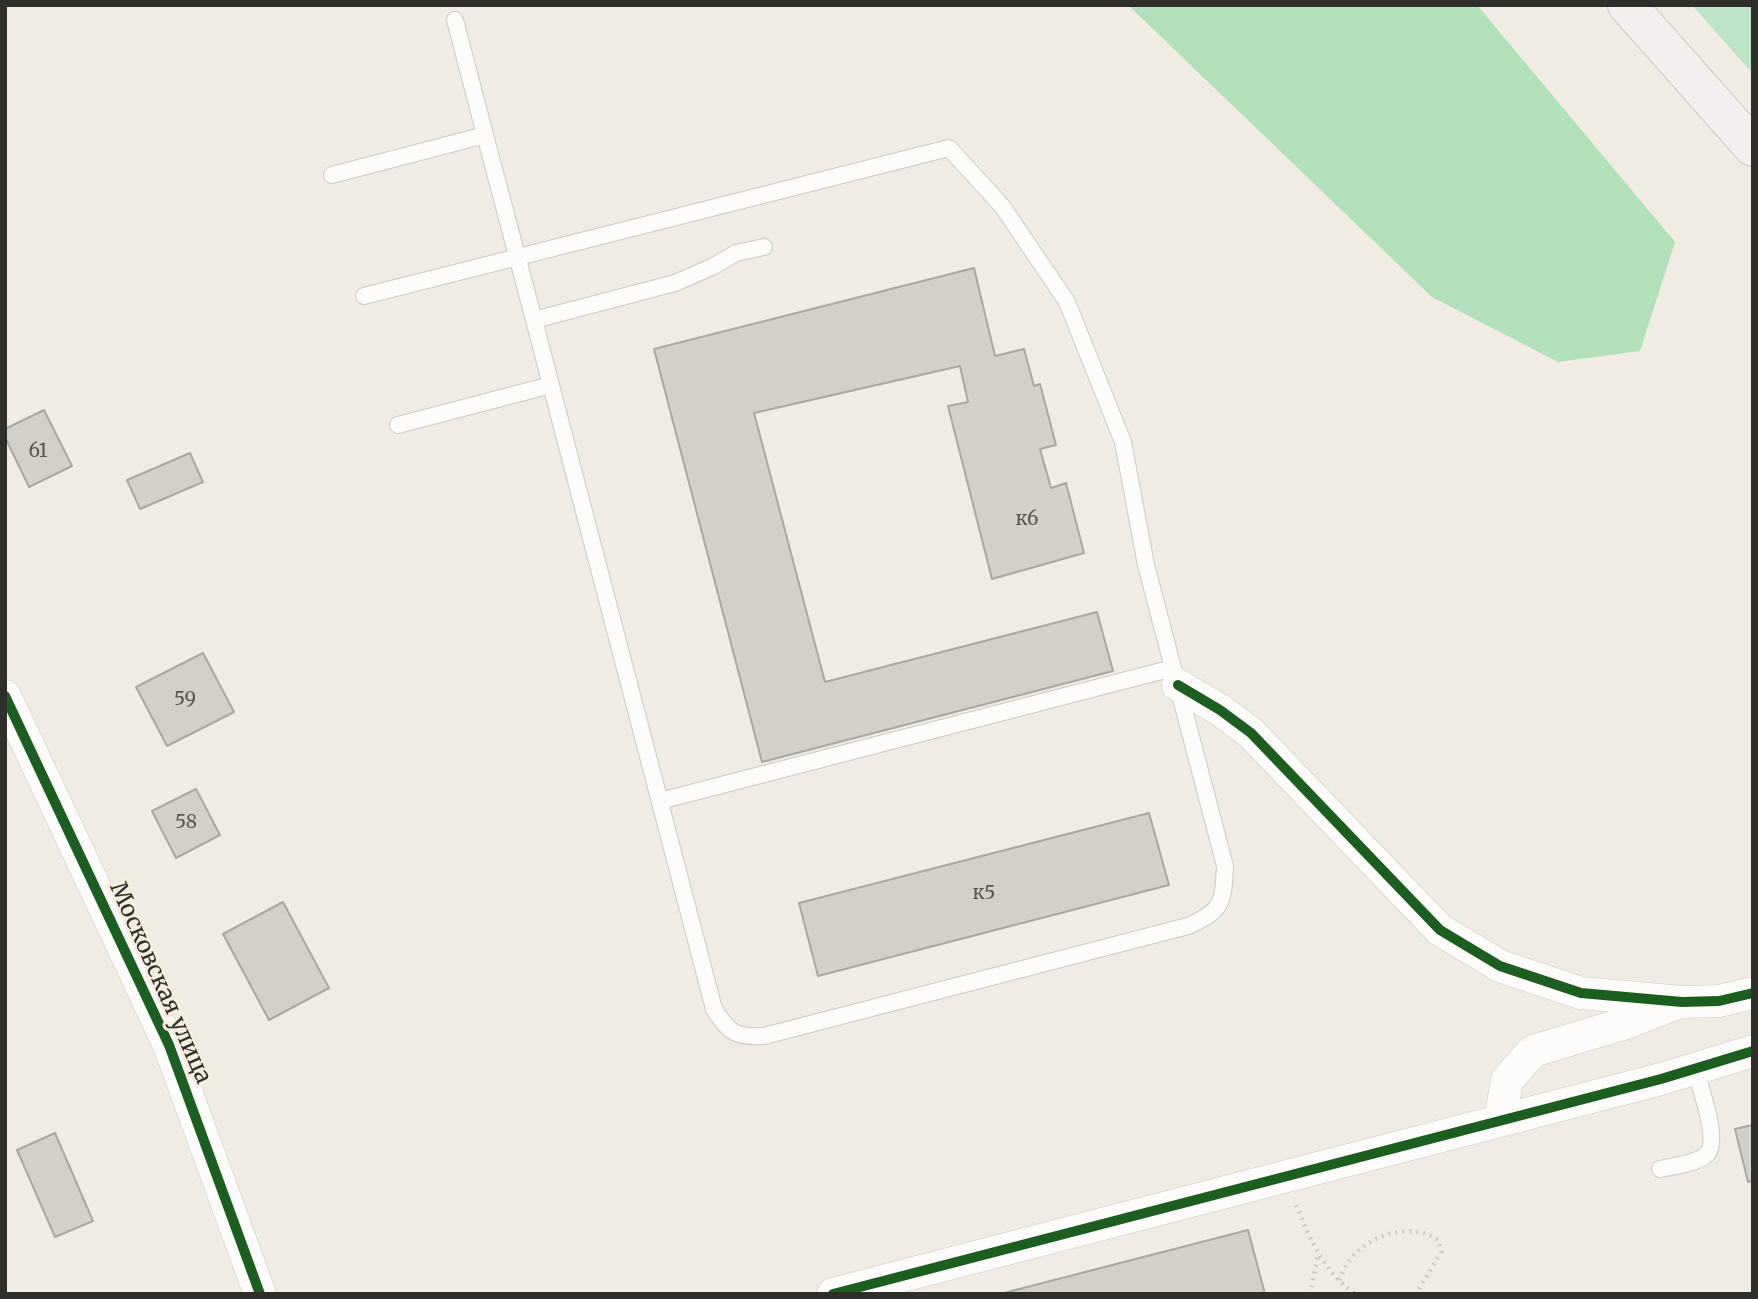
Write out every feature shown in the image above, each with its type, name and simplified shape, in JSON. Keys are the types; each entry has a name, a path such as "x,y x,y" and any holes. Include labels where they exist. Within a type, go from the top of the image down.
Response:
{"main road":[{"path":"1627,5 1753,147"}],"street":[{"path":"1175,676 1251,733 1440,930 1500,966 1581,993 1682,1002 1719,1000 1753,993"},
{"name":"Московская улица","path":"5,696 169,1045 260,1294"},
{"path":"1500,1121 1507,1080 1533,1051 1623,1024 1682,1002"},
{"path":"852,1291 1500,1121 1753,1051"}],"lane":[{"path":"364,296 517,256 949,148 1002,206 1067,302 1123,442 1146,565 1225,866 1224,898 1211,915 1188,926 764,1036 749,1037 737,1034 724,1026 714,1009 660,801 534,320 517,256 485,135 455,20"},
{"path":"332,175 485,135"},
{"path":"534,320 675,283 736,253 764,247"},
{"path":"398,425 551,385"},
{"path":"660,801 1175,676"},
{"path":"1660,1169 1700,1158 1707,1154 1711,1147 1712,1134 1695,1069"}],"path":[{"path":"1295,1204 1318,1255 1355,1294"},
{"path":"1339,1280 1347,1263 1368,1243 1399,1232 1433,1236 1438,1240 1441,1252 1416,1294"},
{"path":"1310,1294 1318,1255"}],"green space":[{"path":"1128,5 1477,5 1675,242 1640,351 1558,362 1432,297"},
{"path":"1692,5 1753,5 1753,74"}],"building":[{"path":"974,268 995,356 1024,349 1034,386 1040,384 1056,445 1040,449 1051,488 1066,483 1084,553 992,579 948,406 968,402 960,366 754,413 825,682 1097,612 1113,671 762,762 654,349"},
{"path":"44,410 72,466 29,487 5,437 5,429"},
{"path":"190,453 203,482 140,509 127,480"},
{"path":"203,653 234,712 167,746 136,687"},
{"path":"196,789 220,835 176,858 152,811"},
{"path":"1149,813 1169,885 818,976 799,903"},
{"path":"283,902 329,988 269,1020 223,934"},
{"path":"1753,1125 1753,1181 1748,1182 1735,1129"},
{"path":"55,1133 93,1221 55,1237 17,1150"},
{"path":"1248,1230 1265,1294 1000,1294"}],"cycle path":[{"path":"1178,685 1220,710 1251,733 1440,930 1500,966 1581,993 1682,1002 1719,1001 1753,993"},
{"path":"5,696 169,1045 260,1294"},
{"path":"833,1294 1661,1079 1753,1051"}]}
